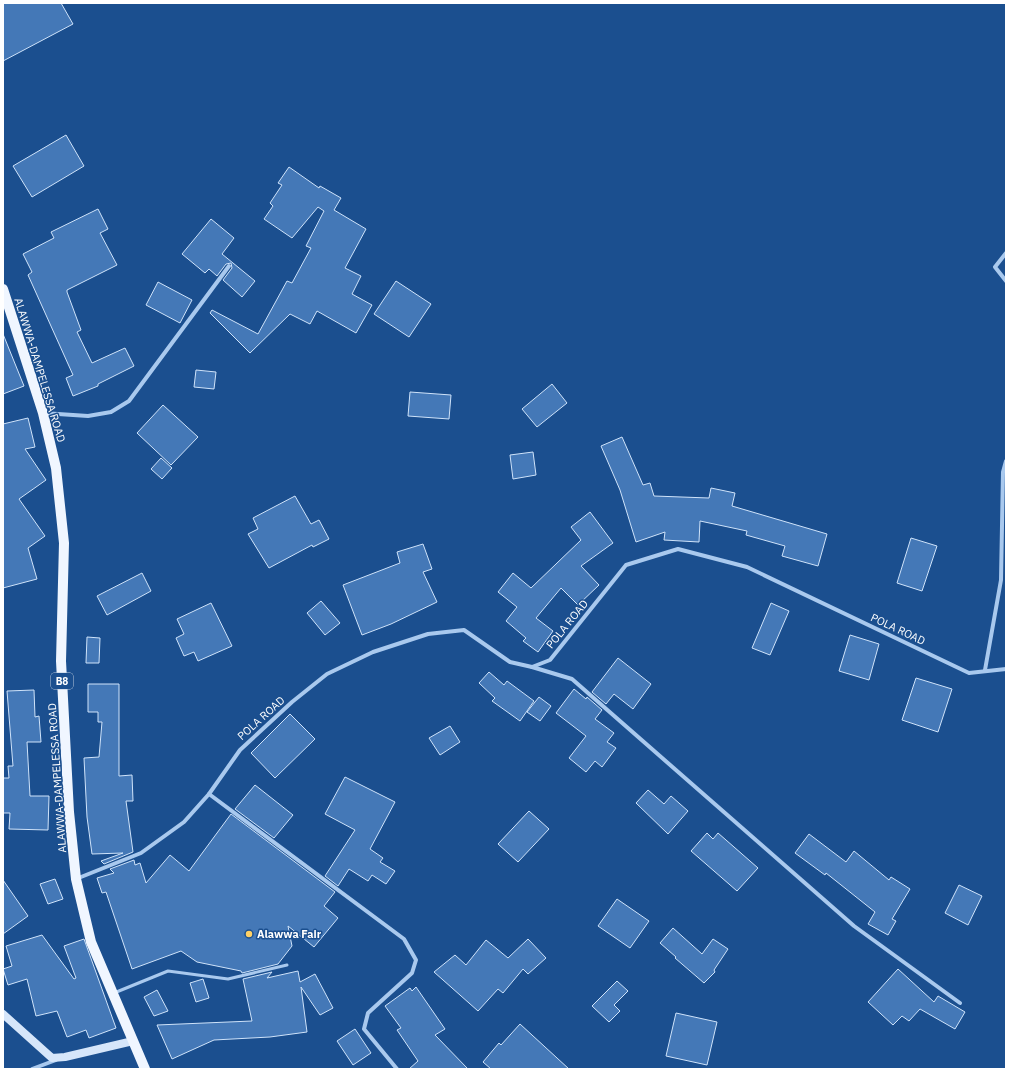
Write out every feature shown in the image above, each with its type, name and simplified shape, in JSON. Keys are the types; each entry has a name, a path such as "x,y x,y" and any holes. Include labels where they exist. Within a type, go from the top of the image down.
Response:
{"main road":[{"name":"ALAWWA-DAMPELESSA ROAD","path":"3,289 43,413 56,468 64,543 61,660 69,812 76,879 90,942 145,1069"}],"street":[{"path":"1006,253 995,267 1006,281"},
{"path":"43,413 88,416 111,412 129,401 229,266"},
{"path":"985,670 1001,580 1003,472 1006,461"},
{"name":"POLA ROAD","path":"76,879 141,853 184,822 210,794 240,750 292,702 327,674 373,652 428,634 464,630 510,662 532,667 550,660 626,565 678,549 747,567 969,672 1006,669"},
{"path":"532,667 572,680 854,926 960,1003"},
{"path":"210,794 404,939 416,960 412,973 368,1013 364,1029 397,1069"},
{"path":"3,1014 52,1058 66,1057"},
{"path":"32,1069 66,1057 133,1041"}],"lane":[{"path":"112,994 168,971 228,979 287,965"}],"building":[{"path":"3,3 61,3 73,24 3,61"},
{"path":"66,135 84,166 32,197 13,166"},
{"path":"289,167 319,188 320,186 341,198 334,210 366,229 345,268 361,276 352,294 372,305 356,333 317,311 310,324 290,314 250,353 210,313 212,310 258,334 287,281 292,283 311,248 306,246 324,211 318,207 292,238 264,219 273,206 270,203 282,185 278,183"},
{"path":"98,209 108,229 100,233 117,265 67,290 67,292 81,330 77,332 92,363 125,348 134,366 98,384 98,386 73,396 66,378 73,375 28,275 32,272 23,254 54,238 51,232"},
{"path":"211,219 234,238 222,254 255,281 242,297 223,280 232,268 231,263 226,264 217,276 209,269 205,273 182,254"},
{"path":"396,281 431,304 409,337 374,314"},
{"path":"158,282 192,300 180,323 146,305"},
{"path":"3,334 24,386 3,394"},
{"path":"196,370 216,372 214,389 194,387"},
{"path":"552,384 567,403 537,427 522,409"},
{"path":"410,392 451,395 449,419 408,416"},
{"path":"163,405 198,437 171,465 137,433"},
{"path":"28,418 35,447 25,449 46,480 19,499 45,536 28,548 37,579 3,588 3,424"},
{"path":"622,437 643,485 650,483 654,496 709,498 711,488 735,493 732,506 827,534 818,566 782,556 785,546 746,535 747,531 700,521 699,542 664,540 665,532 636,542 620,490 601,446"},
{"path":"533,452 536,475 513,479 510,455"},
{"path":"161,458 172,468 162,479 151,469"},
{"path":"295,496 311,524 319,520 329,539 313,547 312,545 269,568 248,534 258,529 253,518"},
{"path":"590,512 613,543 581,566 599,585 578,605 561,588 536,618 553,631 538,652 523,641 526,638 506,621 517,607 498,592 513,573 531,588 581,540 571,527"},
{"path":"911,538 937,546 922,591 897,583"},
{"path":"423,544 432,569 423,572 437,602 391,624 362,635 343,585 400,563 397,552"},
{"path":"142,573 151,591 107,615 97,596"},
{"path":"321,601 340,623 325,635 307,613"},
{"path":"211,603 232,646 198,661 194,652 184,656 176,638 184,634 177,619"},
{"path":"771,603 789,611 770,655 752,648"},
{"path":"850,635 879,644 869,680 839,671"},
{"path":"87,637 100,638 99,663 86,663"},
{"path":"618,658 651,684 633,709 614,694 606,704 592,692"},
{"path":"489,672 504,685 507,681 534,701 520,721 492,701 495,698 479,683"},
{"path":"916,678 952,689 938,732 902,720"},
{"path":"88,684 119,684 119,776 132,775 133,801 126,801 133,852 104,864 101,861 123,853 92,854 87,817 84,758 99,757 102,722 98,722 98,712 88,712"},
{"path":"574,689 586,699 587,697 602,710 595,719 614,733 607,742 616,748 602,767 595,761 586,772 569,758 586,736 556,713"},
{"path":"34,690 35,717 39,716 41,742 27,742 30,796 49,796 48,830 9,829 10,813 3,813 3,778 9,778 8,766 13,766 7,691"},
{"path":"539,697 551,706 540,721 527,712"},
{"path":"290,714 315,739 275,778 251,753"},
{"path":"450,726 460,742 440,755 429,738"},
{"path":"345,777 395,802 370,849 383,858 380,862 395,871 386,884 372,875 368,881 349,869 338,886 325,876 355,830 325,814"},
{"path":"255,785 293,815 274,838 235,809"},
{"path":"648,790 664,804 671,796 688,811 668,834 636,803"},
{"path":"529,811 549,829 518,862 498,844"},
{"path":"231,814 335,892 324,906 338,918 314,947 288,926 292,946 278,964 242,973 241,971 197,962 181,951 132,969 106,892 102,893 97,878 114,873 110,869 134,860 135,865 140,863 146,883 170,855 189,871"},
{"path":"707,833 713,839 718,833 758,868 737,891 691,851"},
{"path":"809,834 846,862 854,851 889,880 891,877 910,889 892,919 896,921 888,935 868,924 875,912 826,873 825,875 795,853"},
{"path":"55,879 63,899 48,904 40,884"},
{"path":"3,880 28,916 3,934"},
{"path":"959,885 982,896 968,925 945,913"},
{"path":"617,899 649,921 630,948 598,926"},
{"path":"673,928 702,954 713,939 728,949 714,970 715,972 704,983 660,943"},
{"path":"42,935 74,979 76,978 64,946 84,939 116,1028 89,1038 86,1030 67,1037 57,1011 36,1016 27,979 8,985 3,969 12,966 6,946"},
{"path":"528,939 546,958 528,974 523,969 503,993 498,989 478,1011 434,972 455,955 466,965 486,940 508,958"},
{"path":"898,969 934,1002 938,996 965,1012 955,1029 920,1009 909,1021 902,1016 893,1025 868,1002"},
{"path":"298,971 300,982 315,974 333,1008 320,1015 301,987 307,1032 270,1037 214,1040 172,1059 157,1025 252,1021 243,979 272,972 267,978"},
{"path":"203,979 209,998 196,1002 190,983"},
{"path":"617,981 628,991 614,1005 620,1011 609,1022 592,1006"},
{"path":"416,987 445,1029 435,1035 468,1069 409,1069 418,1061 397,1030 401,1028 385,1006 410,988 412,991"},
{"path":"157,990 168,1011 154,1016 144,997"},
{"path":"676,1013 717,1022 707,1065 666,1056"},
{"path":"520,1024 569,1069 491,1069 483,1062 499,1043 501,1045"},
{"path":"355,1029 371,1053 353,1065 337,1041"}],"place":[{"name":"Alawwa Fair","path":"249,934"}]}
